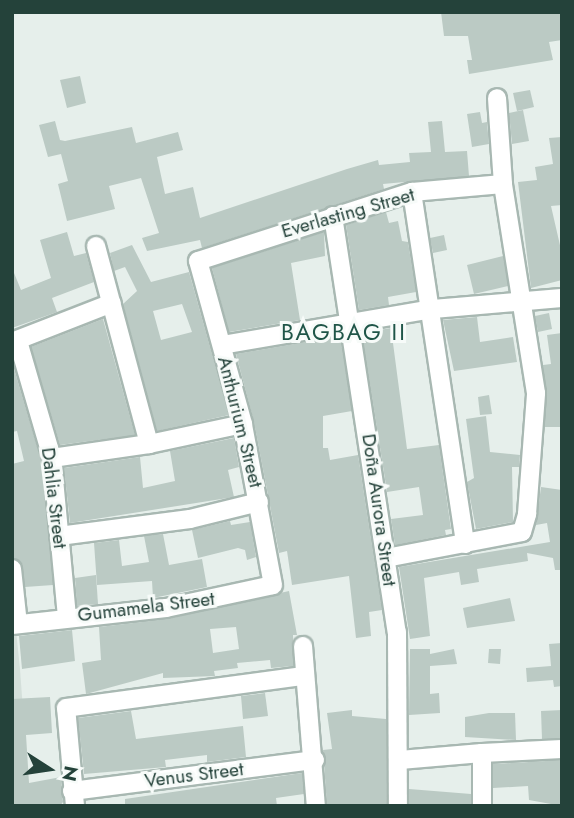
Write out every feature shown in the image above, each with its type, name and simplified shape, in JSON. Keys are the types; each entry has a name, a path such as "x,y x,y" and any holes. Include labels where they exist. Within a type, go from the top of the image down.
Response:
{"street":[{"path":"386,558 522,532 527,514 536,393 503,184 497,98"},
{"name":"Everlasting Street","path":"198,261 412,192 503,184"},
{"path":"412,192 432,309 465,544"},
{"name":"Doña Aurora Street","path":"333,216 352,323 397,632 400,760 398,806"},
{"path":"96,246 149,444"},
{"name":"Anthurium Street","path":"198,261 243,424 260,502 273,584"},
{"path":"222,345 432,309 562,298"},
{"path":"15,341 112,303"},
{"name":"Dahlia Street","path":"15,341 52,457 67,618"},
{"path":"52,457 149,444 243,424"},
{"path":"59,536 190,519 260,502"},
{"path":"12,569 15,625"},
{"name":"Gumamela Street","path":"15,625 166,608 273,584"},
{"path":"303,646 304,676 316,760 316,806"},
{"path":"74,798 66,708 304,676"},
{"path":"400,760 562,749"},
{"path":"482,753 482,806"},
{"name":"Venus Street","path":"74,798 316,760"}],"shaded area":[{"path":"12,592 20,669 30,806 12,806"}],"building":[{"path":"441,12 562,12 562,40 549,42 553,60 469,74 467,60 472,60 468,36 444,36"},
{"path":"80,76 86,103 67,108 60,80"},
{"path":"530,90 534,107 517,111 513,93"},
{"path":"523,110 529,141 512,144 509,113"},
{"path":"480,112 482,123 487,122 489,144 472,147 467,114"},
{"path":"55,121 60,140 65,141 132,127 136,143 178,132 183,150 157,157 165,194 193,187 200,218 378,160 379,165 410,162 409,153 431,152 428,122 442,121 445,152 467,151 469,176 383,184 384,189 202,248 200,240 147,251 142,238 159,233 141,178 109,186 115,209 67,221 58,184 68,181 61,154 48,157 39,125"},
{"path":"562,137 562,205 551,206 562,254 562,280 531,288 518,182 537,180 535,167 553,164 549,138"},
{"path":"386,212 389,223 398,221 402,241 408,242 416,292 388,297 389,305 359,310 346,225"},
{"path":"67,232 74,256 86,253 94,282 52,298 57,312 12,328 12,268 21,290 51,278 40,240"},
{"path":"324,232 325,256 291,263 300,320 229,332 212,268"},
{"path":"444,235 447,250 433,253 430,238"},
{"path":"132,245 151,282 189,272 229,415 157,431 123,304 137,291 125,267 114,271 110,253","holes":["182,304 192,332 161,340 153,311"]},
{"path":"503,256 508,286 474,294 467,265"},
{"path":"549,313 552,329 538,332 535,316"},
{"path":"477,317 480,342 513,337 517,362 454,371 443,320"},
{"path":"103,319 135,435 60,445 31,347"},
{"path":"391,328 407,449 439,445 451,529 445,530 446,535 395,545 391,519 423,515 419,487 387,492 362,333"},
{"path":"562,333 562,427 545,427 543,365 551,364 547,335"},
{"path":"340,336 352,411 323,416 323,448 328,448 330,460 358,455 382,610 369,612 371,636 356,638 349,576 292,585 287,551 279,553 254,422 236,354"},
{"path":"12,362 41,460 53,585 25,587 22,563 14,558 12,464 24,461 17,431 12,432"},
{"path":"489,395 492,414 480,415 478,397"},
{"path":"486,416 490,452 520,455 519,467 512,467 513,522 476,529 467,482 474,478 466,419"},
{"path":"234,438 239,467 228,470 234,497 70,523 64,468 140,457 143,488 175,481 170,451"},
{"path":"541,487 562,490 562,570 555,570 553,558 527,553 528,561 477,569 479,582 461,585 459,572 424,578 430,636 410,639 399,567 550,542 547,523 536,525"},
{"path":"230,521 231,525 250,522 256,557 247,560 245,550 238,548 198,558 192,530"},
{"path":"163,534 169,565 202,559 207,587 153,598 152,581 97,585 94,543 119,540 122,566 149,562 144,536"},
{"path":"96,575 98,604 77,606 75,578"},
{"path":"289,591 297,635 293,635 293,666 271,668 270,660 237,663 238,668 214,671 215,676 163,678 163,673 86,694 82,663 101,660 99,627 168,619","holes":["236,627 239,649 213,653 210,629"]},
{"path":"510,598 515,621 467,628 463,608"},
{"path":"72,630 75,661 22,669 19,636"},
{"path":"562,643 562,686 554,687 553,680 527,682 526,668 551,666 549,644"},
{"path":"410,649 430,649 430,654 454,649 457,664 430,666 430,694 439,693 440,713 409,715"},
{"path":"489,649 501,649 500,664 488,663"},
{"path":"265,693 268,716 243,719 241,696"},
{"path":"50,697 52,733 26,735 29,783 61,777 63,802 60,806 12,806 12,699"},
{"path":"352,710 352,716 386,719 387,806 327,806 323,750 332,749 327,713"},
{"path":"562,710 562,738 542,739 541,711"},
{"path":"131,711 136,739 243,726 246,757 207,762 207,755 165,760 166,767 84,774 78,718"},
{"path":"515,713 516,740 465,737 465,717"},
{"path":"562,760 562,806 529,800 528,786 493,788 493,764"},
{"path":"302,773 304,794 276,798 277,806 125,806 125,799"},
{"path":"409,789 471,794 471,806 409,806"}],"district":[{"name":"BAGBAG II","path":"344,332"}]}
